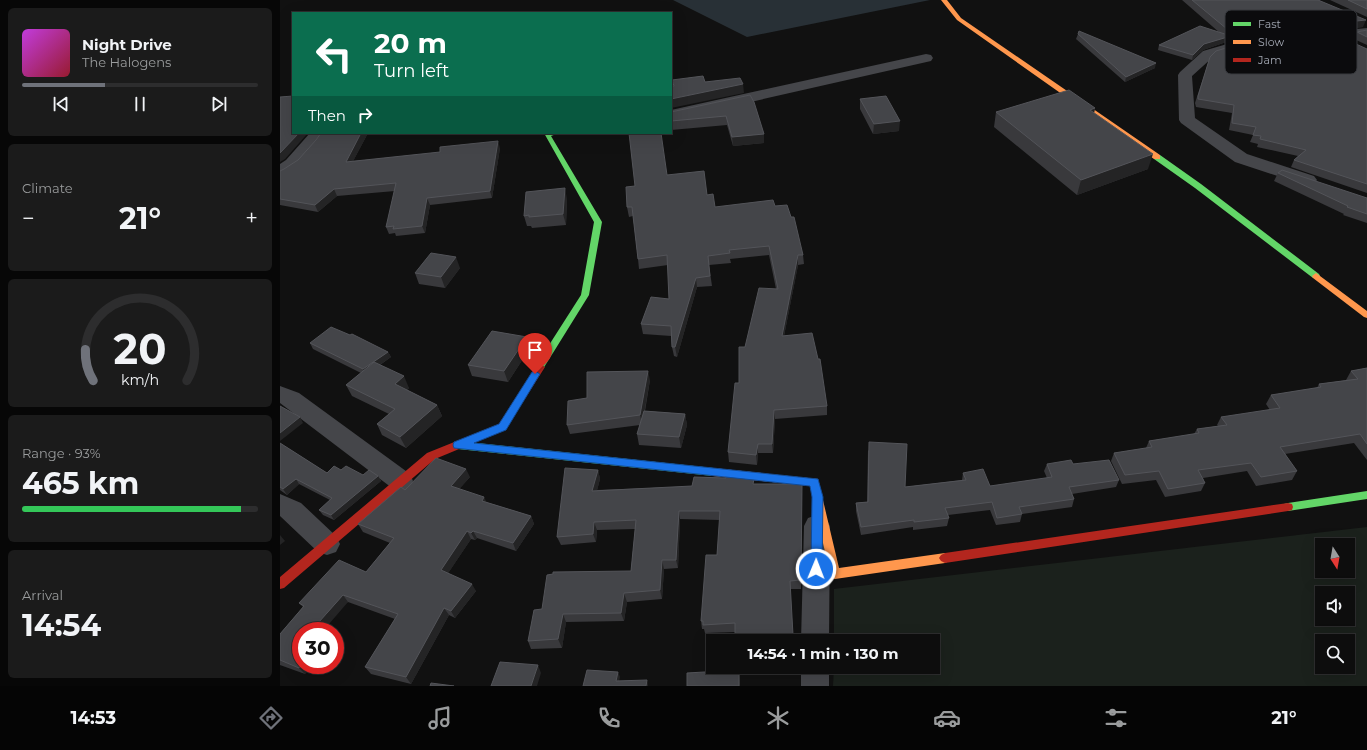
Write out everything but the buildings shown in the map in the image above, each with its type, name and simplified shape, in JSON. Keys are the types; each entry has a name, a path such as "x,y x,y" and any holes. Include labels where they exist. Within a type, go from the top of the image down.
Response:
{"street":[{"path":"944,0 959,19 1198,186 1367,315"},
{"path":"1225,49 1208,54 1185,75 1187,120 1241,158 1324,186"},
{"path":"672,115 926,58"},
{"path":"280,172 292,164 318,134"},
{"path":"280,584 430,456 502,427 585,295 598,222 547,134"},
{"path":"280,394 291,399 401,481"},
{"path":"458,445 814,482 835,574 1367,495"},
{"path":"815,634 817,497"},
{"path":"280,504 292,510 327,544"},
{"path":"815,674 815,686"}],"shaded area":[{"path":"673,0 930,0 747,37"},
{"path":"1367,527 1367,686 833,686 834,674 940,674 940,634 834,634 834,589"}],"traffic: fast":[{"path":"540,367 585,295 598,222 547,134"},
{"path":"1157,157 1198,186 1316,276"},
{"path":"458,445 713,472"},
{"path":"1288,507 1367,495"}],"traffic: slow":[{"path":"944,0 959,19 1157,157"},
{"path":"1316,276 1367,315"},
{"path":"713,472 814,482 835,574 945,558"}],"traffic: jam":[{"path":"280,584 431,456 502,427 540,367"},
{"path":"945,558 1288,507"}],"route":[{"path":"535,374 502,427 458,445 814,482 817,497 816,569"}]}
